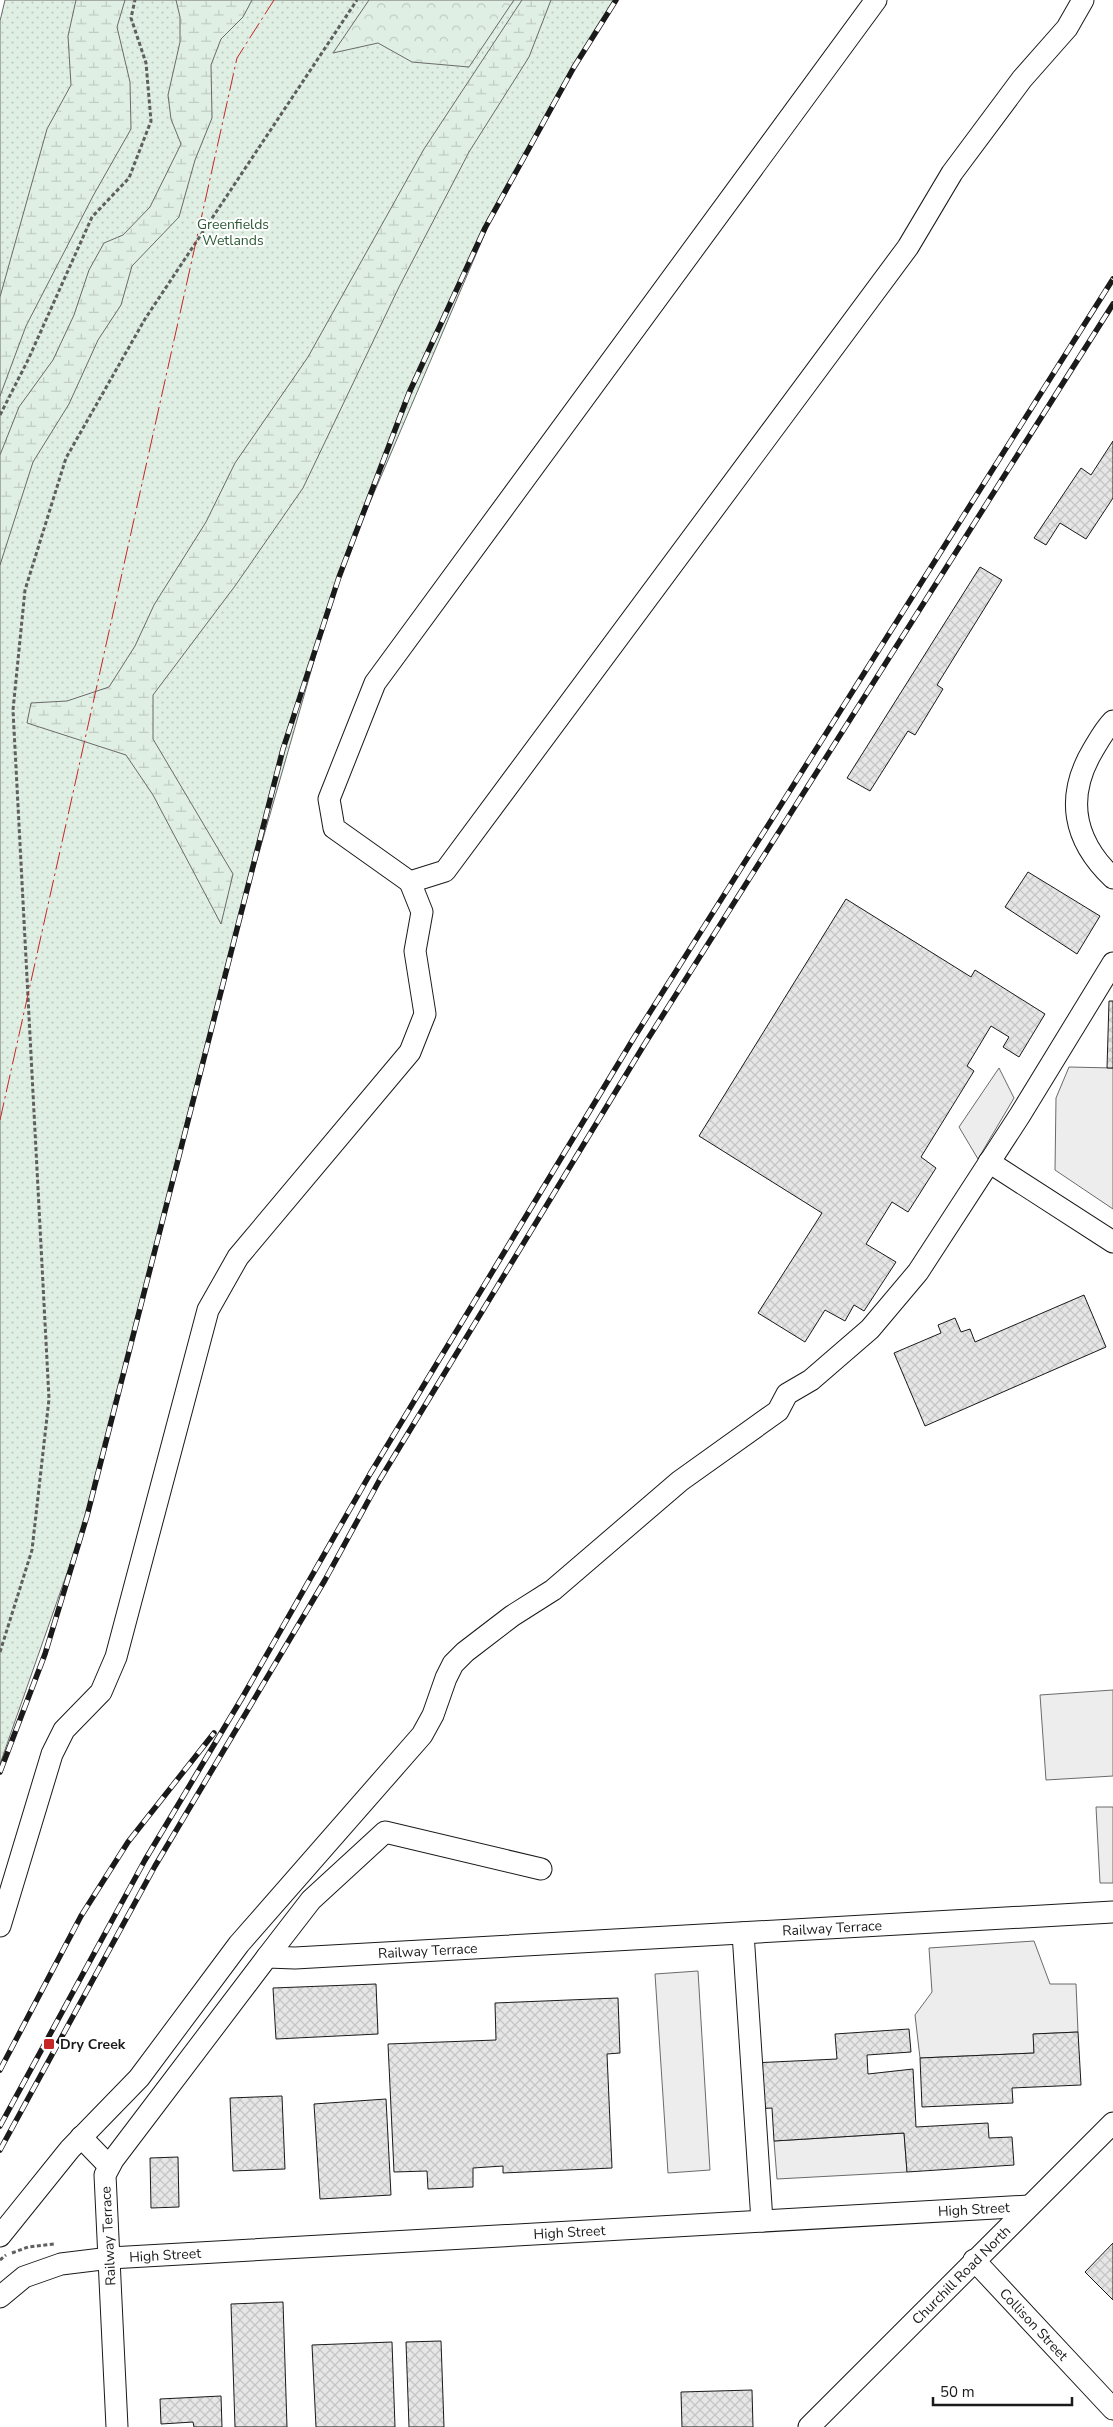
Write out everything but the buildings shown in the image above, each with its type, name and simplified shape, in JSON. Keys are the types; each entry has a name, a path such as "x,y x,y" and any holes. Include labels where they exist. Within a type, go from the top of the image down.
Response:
{"street":[{"path":"0,1926 52,1754 64,1730 101,1692 116,1657 208,1310 238,1257 410,1052 425,1014 415,951 422,912 410,882 334,828 329,799 375,683 876,0"},
{"path":"410,882 445,871 908,247 952,173 1022,79 1067,28 1083,0"},
{"path":"1113,721 1082,769 1077,788 1077,817 1085,843 1113,878"},
{"path":"0,2236 30,2197 81,2138 140,2078 239,1944 422,1735 433,1715 453,1664 465,1652 512,1616 553,1590 680,1480 778,1410 787,1394 811,1380 870,1330 918,1272 1113,963"},
{"path":"989,1162 1113,1242"},
{"path":"267,1957 311,1900 384,1832 541,1869"},
{"name":"Railway Terrace","path":"117,2427 105,2175 109,2166 267,1957 295,1958 1113,1912"},
{"path":"743,1933 762,2221"},
{"name":"Churchill Road North","path":"809,2427 1113,2123"},
{"path":"81,2138 109,2166"},
{"name":"High Street","path":"0,2297 24,2277 62,2264 110,2258 1029,2206"},
{"name":"Collison Street","path":"974,2260 1113,2409"}],"path":[{"path":"0,415 28,360 92,217 129,178 151,121 146,62 131,18 135,0"},
{"path":"0,1652 32,1550 50,1400 13,710 25,590 66,458 145,319 357,0"},
{"path":"0,2260 9,2253 28,2248 60,2244"}],"green space":[{"name":"Greenfields Wetlands","path":"5,0 616,0 574,67 495,210 338,577 230,954 87,1516 0,1764 0,21"},
{"path":"76,0 125,0 117,27 130,82 131,129 93,196 26,326 0,396 0,297 47,129 71,85 68,36"},
{"path":"176,0 252,0 243,17 221,39 211,65 212,118 195,160 179,217 132,266 121,305 98,340 69,404 33,462 0,565 0,455 19,407 53,360 74,315 89,270 104,243 123,235 150,207 181,144 171,119 168,95 180,42 180,17"},
{"path":"369,0 514,0 469,67 412,62 378,43 333,53"},
{"path":"522,0 551,0 529,57 469,152 399,287 303,488 235,586 153,695 153,739 233,874 221,924 153,795 126,755 27,723 31,703 67,701 109,687 135,646 154,605 206,522 235,463 308,357 424,149"}],"shaded area":[{"path":"1069,1067 1113,1068 1113,1209 1055,1170 1056,1098"},
{"path":"999,1068 1014,1098 978,1159 959,1127"},
{"path":"1113,1690 1113,1776 1046,1780 1040,1695"},
{"path":"1096,1807 1113,1807 1113,1883 1100,1883"},
{"path":"1034,1941 1050,1984 1076,1984 1078,2032 1034,2034 1034,2053 920,2058 915,2015 932,1992 929,1948"},
{"path":"698,1971 710,2170 668,2173 655,1974"},
{"path":"904,2133 907,2172 777,2179 774,2141"}],"railway":[{"path":"0,1772 45,1654 87,1516 283,749 339,577 409,393 485,228 574,67 616,0"},
{"path":"0,2126 145,1860 242,1698 370,1474 635,1036 1113,279"},
{"path":"0,2150 155,1866 325,1580 379,1481 644,1045 1113,304"},
{"path":"0,2070 81,1916 128,1842 214,1733"}],"power":[{"path":"0,1120 237,58 274,0"}],"place":[{"name":"Dry Creek","path":"49,2044"}]}
